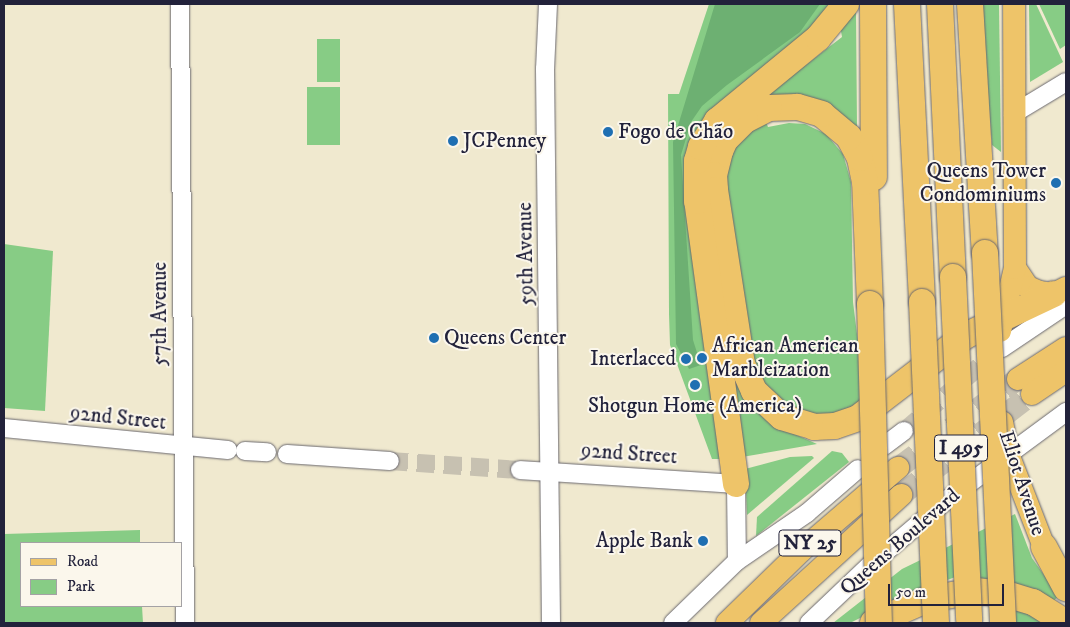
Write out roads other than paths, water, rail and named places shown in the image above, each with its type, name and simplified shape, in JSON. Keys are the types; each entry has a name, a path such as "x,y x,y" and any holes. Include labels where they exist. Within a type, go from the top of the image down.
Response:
{"highway":[{"path":"736,484 697,201 697,161 701,147 717,121 818,38 846,4"},
{"path":"869,273 874,227 873,4"},
{"name":"I 495","path":"907,4 936,623"},
{"name":"I 495","path":"940,4 969,622"},
{"path":"970,4 1003,623"},
{"path":"879,623 870,304 869,273 865,182 860,158 849,137 822,114 797,107 769,108 745,120 725,140 714,175 715,190 742,364 754,391 771,409 794,422 814,427 846,423 882,402 965,336 1002,318 1062,296"},
{"path":"1044,547 1066,588"},
{"path":"873,623 928,599 976,591 1006,594 1033,602 1066,623"}],"main road":[{"name":"Eliot Avenue","path":"1014,4 1015,268 1002,318 997,370 1008,454 1044,547"},
{"path":"1015,268 1031,289 1062,296"},
{"path":"1066,348 1025,386 1066,371"},
{"name":"NY 25","path":"727,623 801,551 898,468"},
{"name":"Queens Boulevard","path":"761,623 901,495"}],"street":[{"name":"57th Avenue","path":"180,4 185,623"},
{"name":"59th Avenue","path":"548,4 545,69 551,623"},
{"path":"1014,114 1066,82"},
{"path":"1002,348 1062,296"},
{"name":"Queens Boulevard","path":"809,623 903,536 1008,454 1066,412"},
{"name":"92nd Street","path":"4,428 184,447 267,452"},
{"path":"884,446 904,431"},
{"path":"287,454 390,461"},
{"path":"674,623 737,561 807,512 858,469"},
{"name":"92nd Street","path":"520,470 736,484"},
{"path":"736,484 737,561"},
{"name":"Eliot Avenue","path":"1044,547 1066,572"}],"tunnel":[{"path":"904,431 995,353"},
{"path":"898,468 1018,379"},
{"path":"901,495 1032,394"},
{"path":"390,461 520,470"}],"place":[{"name":"Fogo de Chão","path":"608,132"},
{"name":"JCPenney","path":"453,141"},
{"name":"Queens Tower Condominiums","path":"1056,183"},
{"name":"Queens Center","path":"434,338"},
{"name":"African American Marbleization","path":"702,358"},
{"name":"Interlaced","path":"686,359"},
{"name":"Shotgun Home (America)","path":"695,385"},
{"name":"Apple Bank","path":"703,541"}]}
